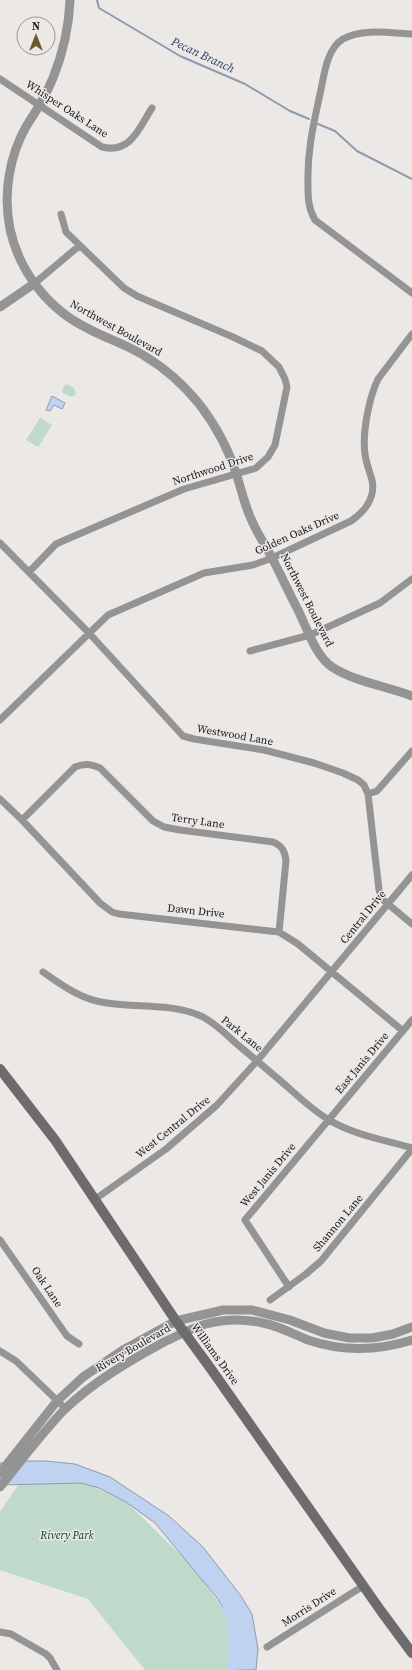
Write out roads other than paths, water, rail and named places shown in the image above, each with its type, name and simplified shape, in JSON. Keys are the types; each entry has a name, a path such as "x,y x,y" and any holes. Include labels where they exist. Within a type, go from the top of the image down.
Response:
{"main road":[{"name":"Williams Drive","path":"0,1069 50,1135 176,1321 362,1586 412,1653"}],"street":[{"name":"Northwest Boulevard","path":"70,0 67,29 60,58 41,105 28,125 16,150 10,170 7,198 9,223 21,261 35,283 54,306 72,320 146,356 179,382 199,404 213,424 225,446 237,474 250,517 320,654 331,666 344,674 412,696"},
{"path":"412,34 359,34 343,39 338,44 329,59 312,127 309,147 308,180 309,206 315,220 412,293"},
{"name":"Whisper Oaks Lane","path":"0,79 107,148 118,148 131,141 152,108"},
{"name":"Northwood Drive","path":"29,572 56,544 184,489 256,468 265,462 272,453 287,387 279,367 262,351 128,291 66,232 61,214"},
{"path":"0,307 35,283 79,246"},
{"name":"Golden Oaks Drive","path":"0,720 108,615 204,573 252,565 272,558 351,521 362,513 369,502 373,489 365,455 370,402 378,379 412,334"},
{"name":"Westwood Lane","path":"0,543 89,633 141,688 183,736 264,750 314,763 358,780 364,784 368,794"},
{"path":"250,651 310,635 380,603 412,579"},
{"path":"412,751 377,791 368,794 379,890 382,899 412,924"},
{"name":"Terry Lane","path":"22,820 75,767 82,764 90,764 100,768 147,816 164,827 273,842 280,845 284,850 286,861 278,932"},
{"name":"Dawn Drive","path":"0,799 22,820 100,903 112,912 278,932 298,944 403,1031"},
{"name":"Central Drive","path":"257,1061 412,875"},
{"name":"Park Lane","path":"43,972 68,989 95,1001 108,1004 160,1007 188,1012 202,1017 224,1032 311,1107 329,1120 343,1127 412,1149"},
{"name":"East Janis Drive","path":"329,1120 412,1020"},
{"name":"West Central Drive","path":"94,1200 166,1149 194,1126 218,1105 257,1061"},
{"name":"West Janis Drive","path":"289,1287 245,1220 329,1120"},
{"name":"Shannon Lane","path":"270,1300 289,1287 321,1261 412,1149"},
{"name":"Oak Lane","path":"0,1240 67,1336 79,1344"},
{"name":"Rivery Boulevard","path":"0,1473 57,1401 83,1377 104,1362 176,1321 223,1310 252,1310 290,1320 324,1333 349,1338 372,1338 393,1334 412,1327"},
{"name":"Rivery Boulevard","path":"0,1487 47,1428 66,1409 105,1377 184,1332 206,1324 231,1320 254,1321 273,1325 308,1340 351,1349 391,1346 412,1340"},
{"path":"0,1351 20,1364 66,1409"},
{"name":"Morris Drive","path":"267,1647 362,1586"},
{"path":"0,1632 11,1634 46,1654 57,1670"}],"water":[{"path":"52,396 65,403 62,409 54,405 50,411 46,410"},
{"path":"46,1461 75,1464 110,1477 169,1516 203,1547 241,1596 252,1614 258,1649 256,1670 233,1670 238,1641 234,1624 217,1598 155,1523 126,1502 99,1488 81,1483 0,1485 0,1463"}],"waterway":[{"name":"Pecan Branch","path":"97,0 99,8 180,56 245,84 290,111 309,119"},
{"name":"Pecan Branch","path":"318,124 335,131 357,151 412,179"},
{"path":"227,1610 233,1619 233,1670"}],"park label":[{"name":"Rivery Park","path":"67,1535"}]}
